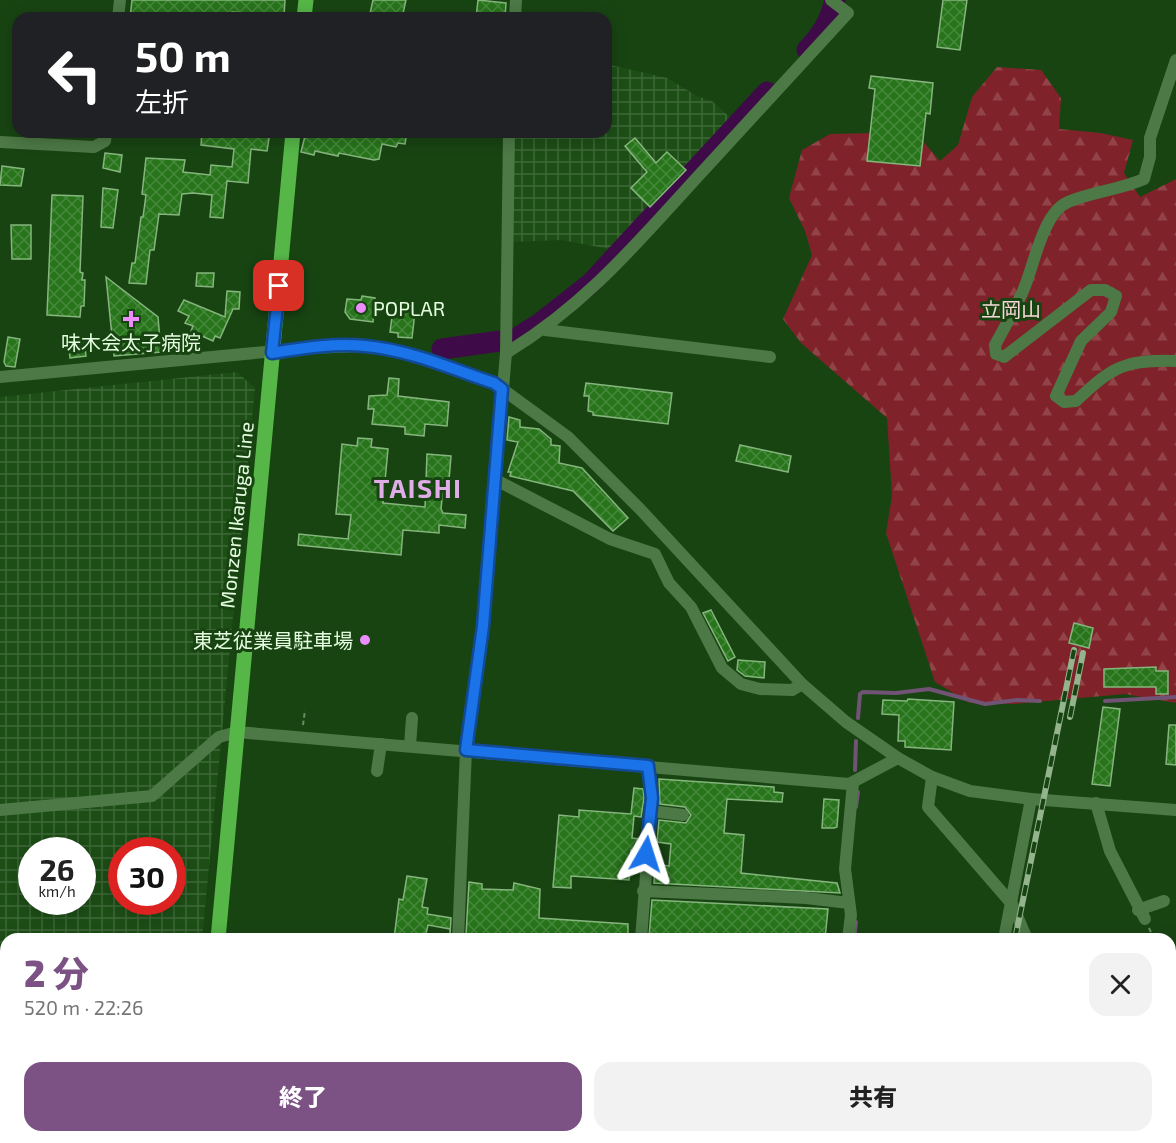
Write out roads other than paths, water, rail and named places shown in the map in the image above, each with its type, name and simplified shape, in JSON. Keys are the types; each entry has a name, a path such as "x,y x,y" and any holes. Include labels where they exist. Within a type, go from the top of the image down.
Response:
{"main road":[{"name":"Monzen Ikaruga Line","path":"219,933 293,138"}],"street":[{"path":"506,345 544,330 585,296 634,246 848,13 831,0"},
{"path":"1176,60 1150,138 1144,179 1121,189 1067,202 1055,212 1042,238 1024,290 995,345 996,354 1004,357 1091,291 1105,290 1116,296 1111,312 1081,340 1056,396 1064,402 1076,401 1104,374 1128,364 1146,360 1176,362"},
{"path":"0,142 94,147 105,141 105,138"},
{"path":"458,933 466,750 483,626 506,345 509,138"},
{"path":"544,330 770,357"},
{"path":"0,377 308,348 364,346 405,353 494,383 576,445 713,586 802,684 846,722 898,758 932,777 970,791 1031,799 1176,810"},
{"path":"494,479 610,539 655,555 669,583 691,607 722,668 741,684 760,689 792,690 802,684"},
{"path":"410,746 412,718"},
{"path":"0,810 152,796 219,737 237,732 853,783 898,758"},
{"path":"377,771 381,744"},
{"path":"641,933 652,798 648,766"},
{"path":"932,777 928,807 1012,903 1024,933"},
{"path":"848,933 849,903 845,869 853,783"},
{"path":"1006,933 1031,799"},
{"path":"1096,803 1110,851 1141,914 1164,901"},
{"path":"651,811 684,815"},
{"path":"643,891 806,898 849,903"}],"waterway":[{"path":"807,50 825,27 835,0"},
{"path":"442,349 515,339 539,324 591,283 767,92"},
{"path":"858,718 860,694 863,692 896,693 929,689 985,704 1017,700 1040,701"},
{"path":"1105,701 1176,697"},
{"path":"855,770 856,741"},
{"path":"856,807 858,792"},
{"path":"855,933 856,922"}],"railway":[{"path":"1016,933 1074,650"},
{"path":"1070,717 1083,653"}],"place":[{"name":"POPLAR","path":"361,308"},
{"name":"味木会太子病院","path":"131,319"},
{"name":"東芝従業員駐車場","path":"365,640"}],"district":[{"name":"TAISHI","path":"418,487"}],"park label":[{"name":"立岡山","path":"1011,309"}]}
